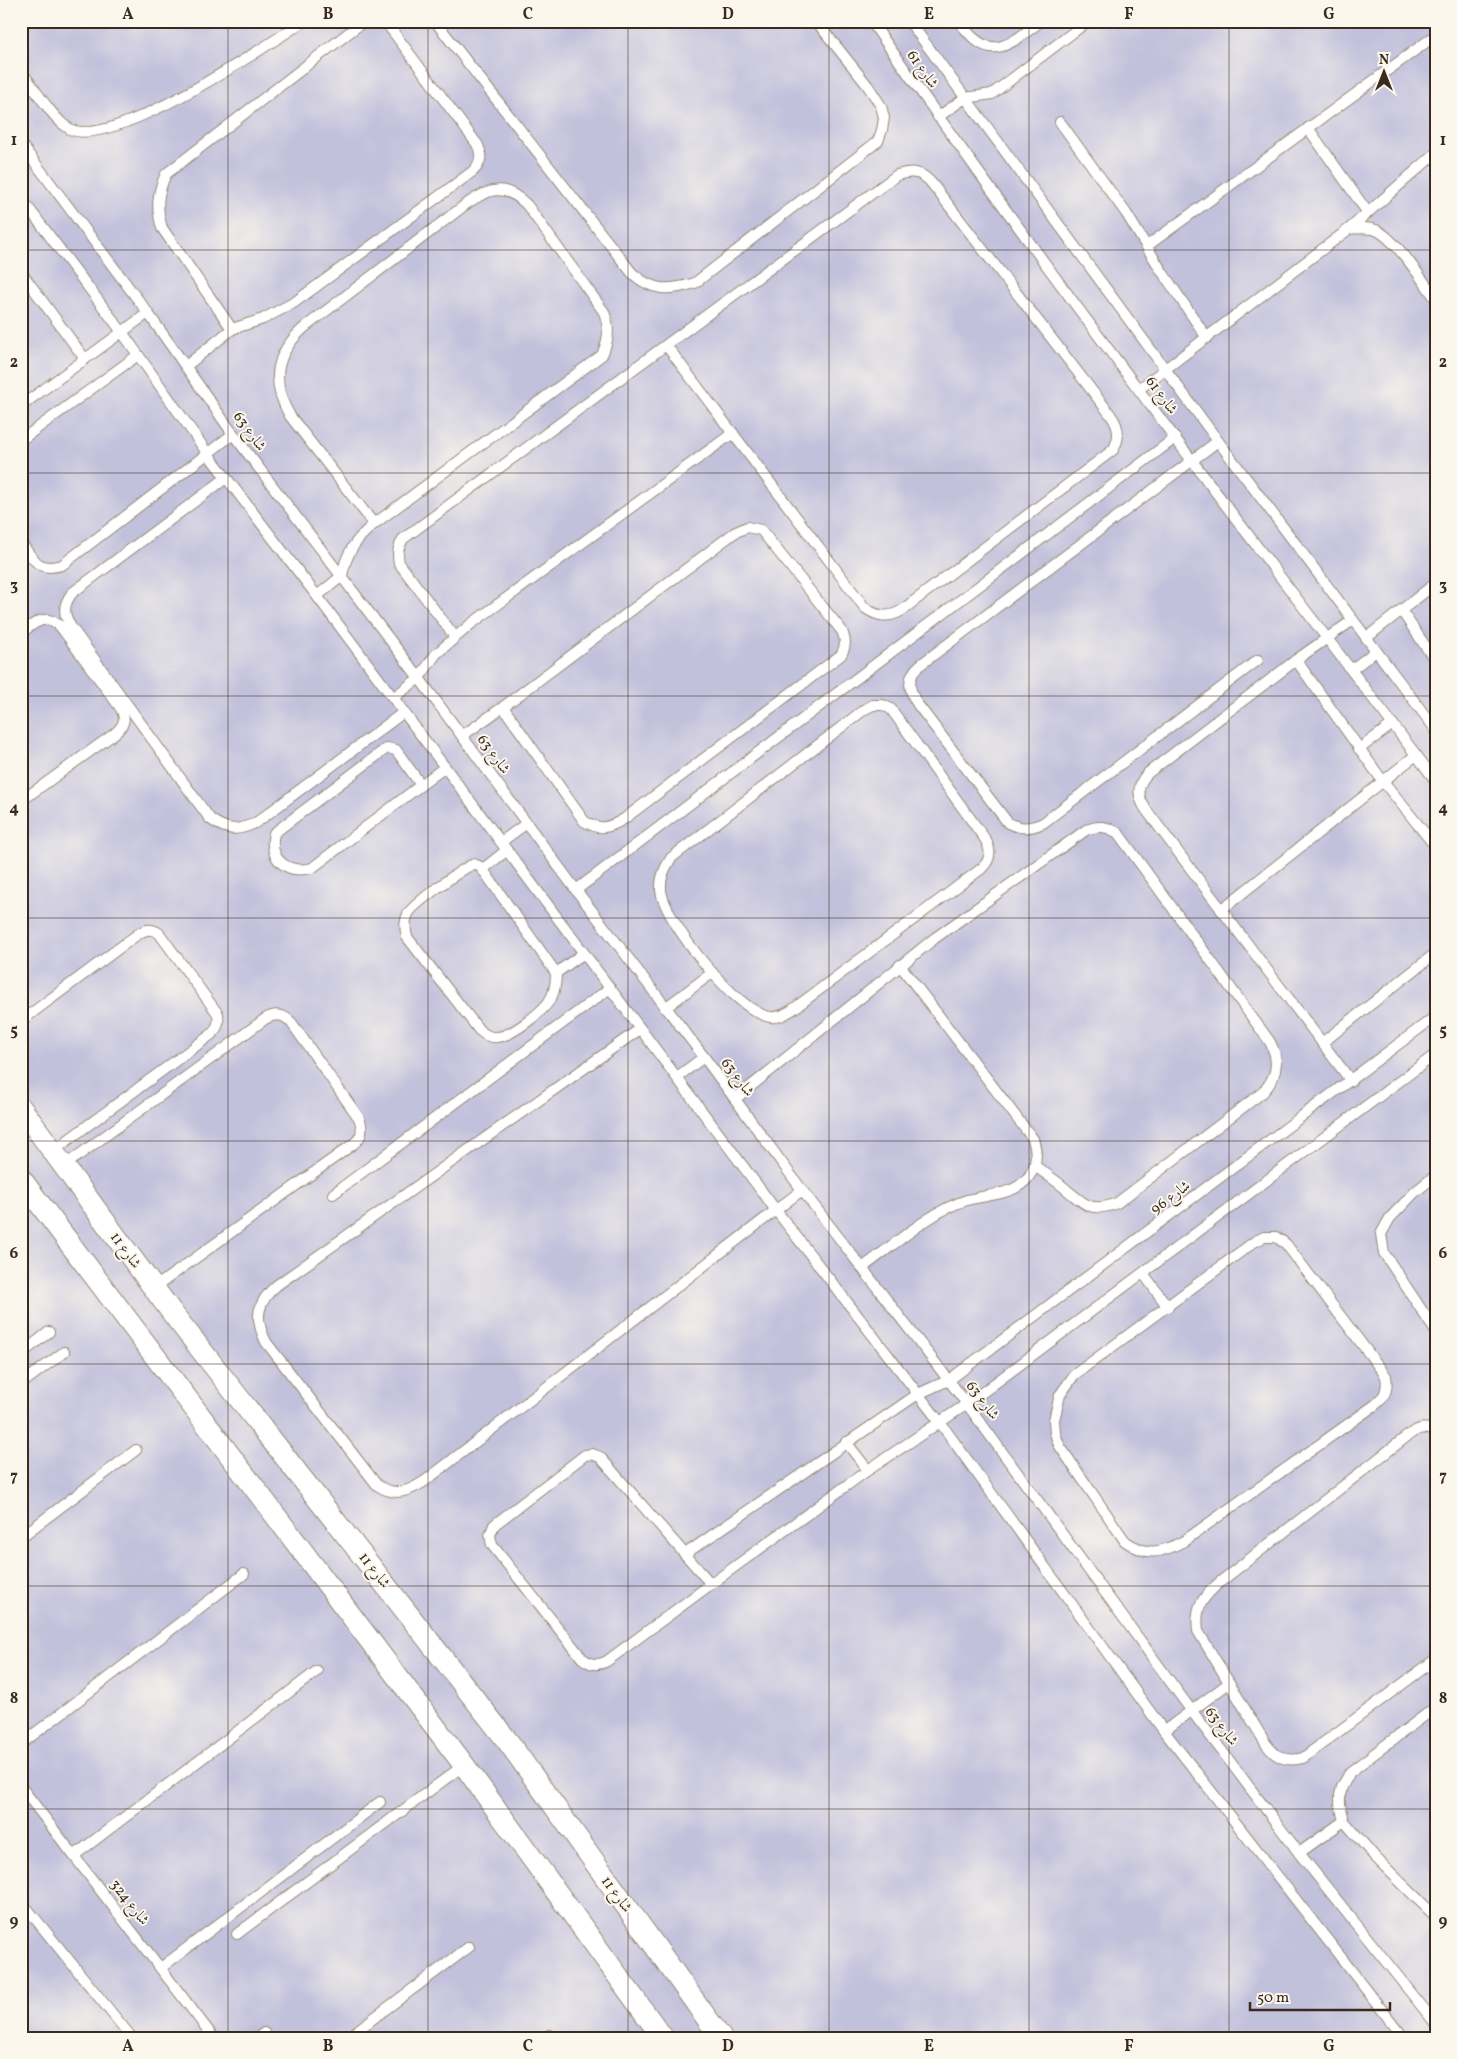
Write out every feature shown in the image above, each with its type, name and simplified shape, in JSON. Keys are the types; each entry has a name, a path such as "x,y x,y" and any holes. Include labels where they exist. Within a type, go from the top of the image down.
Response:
{"street":[{"name":"شارع 11","path":"21,1108 154,1288 509,1743 721,2038"},
{"path":"21,1179 464,1765 663,2038"}],"lane":[{"path":"21,71 62,124 71,130 82,132 106,130 181,97 228,71 304,21"},
{"path":"232,330 162,228 158,215 157,201 160,187 166,174 364,21"},
{"path":"186,366 232,330 263,319 296,302 472,172 480,162 480,150 477,144 384,21"},
{"path":"435,21 632,273 644,283 660,289 678,289 695,283 878,141 883,124 882,106 816,21"},
{"name":"شارع 61","path":"871,21 938,117 1192,461 1436,781"},
{"name":"شارع 61","path":"909,21 1218,442 1436,730"},
{"path":"959,21 973,40 983,46 994,48 1005,46 1016,40 1041,21"},
{"path":"938,117 965,98 992,94 1088,21"},
{"path":"1147,246 1436,35"},
{"path":"1060,122 1126,212 1207,338"},
{"path":"1308,128 1368,212"},
{"name":"شارع 63","path":"21,144 148,313 233,434 419,678 665,1008 736,1099 802,1190 949,1380 1191,1710 1299,1853 1436,2024"},
{"path":"1139,389 1349,229 1436,153"},
{"path":"455,637 400,563 397,555 398,546 403,539 666,345 897,175 917,172 927,177 934,185 1110,414 1118,428 1119,436 1113,450 901,611 883,616 873,614 865,608 666,345"},
{"path":"317,596 342,576 344,562 362,534 602,356 608,342 609,326 604,312 527,205 517,196 504,190 491,190 478,196 305,327 293,338 284,352 278,368 278,385 282,401 290,416 374,524"},
{"path":"21,198 122,332 208,454 317,596 775,1209 939,1422 1164,1731 1404,2038"},
{"path":"1349,229 1363,227 1376,230 1388,238 1436,299"},
{"path":"21,272 85,359"},
{"path":"21,406 148,313"},
{"path":"21,440 138,355"},
{"path":"393,698 419,678 436,654 478,618 733,433"},
{"path":"21,543 37,564 53,568 62,566 233,434"},
{"path":"576,890 1175,438"},
{"path":"1218,442 920,665 911,677 909,684 910,692 1008,823 1019,828 1031,828 1043,823 1258,660"},
{"path":"226,478 72,593 66,601 64,610 66,619 71,627 210,819 220,826 232,829 245,828 257,822 404,712"},
{"path":"462,736 734,533 747,526 761,530 842,631 846,639 845,648 841,655 624,819 604,828 593,827 584,821 503,706"},
{"path":"1366,638 1436,583"},
{"path":"1401,610 1436,662"},
{"path":"21,633 43,619 53,620 60,626 124,713 125,721 114,734 21,801"},
{"path":"1351,1081 1142,805 1138,791 1140,784 1148,773 1296,660 1353,620"},
{"path":"1351,670 1376,652"},
{"path":"1296,660 1382,780 1436,847"},
{"path":"873,705 883,705 892,709 986,839 990,846 990,855 987,863 782,1016 770,1018 746,1005 712,973 674,920 663,900 661,878 671,858 865,709 873,705"},
{"path":"1359,749 1393,724"},
{"path":"421,785 396,750 387,748 274,833 272,844 275,854 282,863 291,869 302,870 312,868 445,767"},
{"path":"1221,910 1416,754"},
{"path":"482,870 527,824"},
{"path":"736,1099 934,938 1086,830 1096,826 1108,827 1118,833 1125,842 1270,1042 1275,1052 1277,1063 1275,1074 1263,1092 1117,1203 1107,1207 1096,1208 1086,1206 1035,1166"},
{"path":"476,864 556,973 554,992 544,1008 507,1034 497,1037 487,1036 475,1026 407,937 405,922 412,908 469,866 476,864"},
{"path":"21,1021 138,934 152,929 159,933 218,1014 217,1028 212,1034 58,1159"},
{"path":"556,973 584,953"},
{"path":"1322,1043 1436,953"},
{"path":"862,1268 947,1206 988,1194 1010,1191 1025,1181 1035,1166 1037,1153 1033,1139 900,964"},
{"path":"665,1008 712,973"},
{"path":"333,1194 610,988"},
{"path":"58,1159 265,1019 282,1015 291,1022 359,1118 362,1130 361,1136 352,1145 154,1288"},
{"name":"شارع 96","path":"685,1554 918,1394 949,1380 1436,1016"},
{"path":"640,1029 272,1289 261,1304 258,1317 260,1330 266,1342 377,1484 395,1493 405,1492 425,1481 802,1190"},
{"path":"712,1584 600,1457 592,1454 585,1456 494,1525 490,1535 492,1545 582,1658 592,1664 607,1662 868,1470 967,1404 1436,1054"},
{"path":"677,1076 704,1057"},
{"path":"1436,1175 1415,1192 1390,1218 1381,1234 1381,1244 1384,1252 1436,1332"},
{"path":"1264,1237 1276,1237 1286,1244 1386,1376 1388,1387 1383,1398 1374,1405 1184,1542 1160,1552 1147,1552 1125,1541 1059,1445 1054,1420 1060,1396 1074,1375 1168,1307 1254,1242 1264,1237"},
{"path":"1143,1273 1168,1307"},
{"path":"21,1354 49,1332"},
{"path":"21,1384 64,1352"},
{"path":"1436,1432 1426,1428 1417,1429 1410,1434 1210,1591 1200,1602 1196,1616 1198,1631 1271,1751 1278,1756 1294,1760 1303,1758 1436,1659"},
{"path":"846,1442 868,1470"},
{"path":"21,1536 136,1450"},
{"path":"21,1744 244,1574"},
{"path":"75,1855 317,1671"},
{"path":"1164,1731 1229,1683"},
{"path":"1436,1707 1350,1772 1342,1787 1340,1796 1344,1820 1375,1857 1436,1917"},
{"path":"237,1934 464,1765"},
{"name":"شارع 324","path":"21,1786 214,2038"},
{"path":"162,1968 380,1802"},
{"path":"1299,1853 1344,1820"},
{"path":"21,1901 132,2038"},
{"path":"347,2038 469,1947"}],"shaded area":[{"path":"21,21 1436,21 1436,2038 21,2038"}]}
